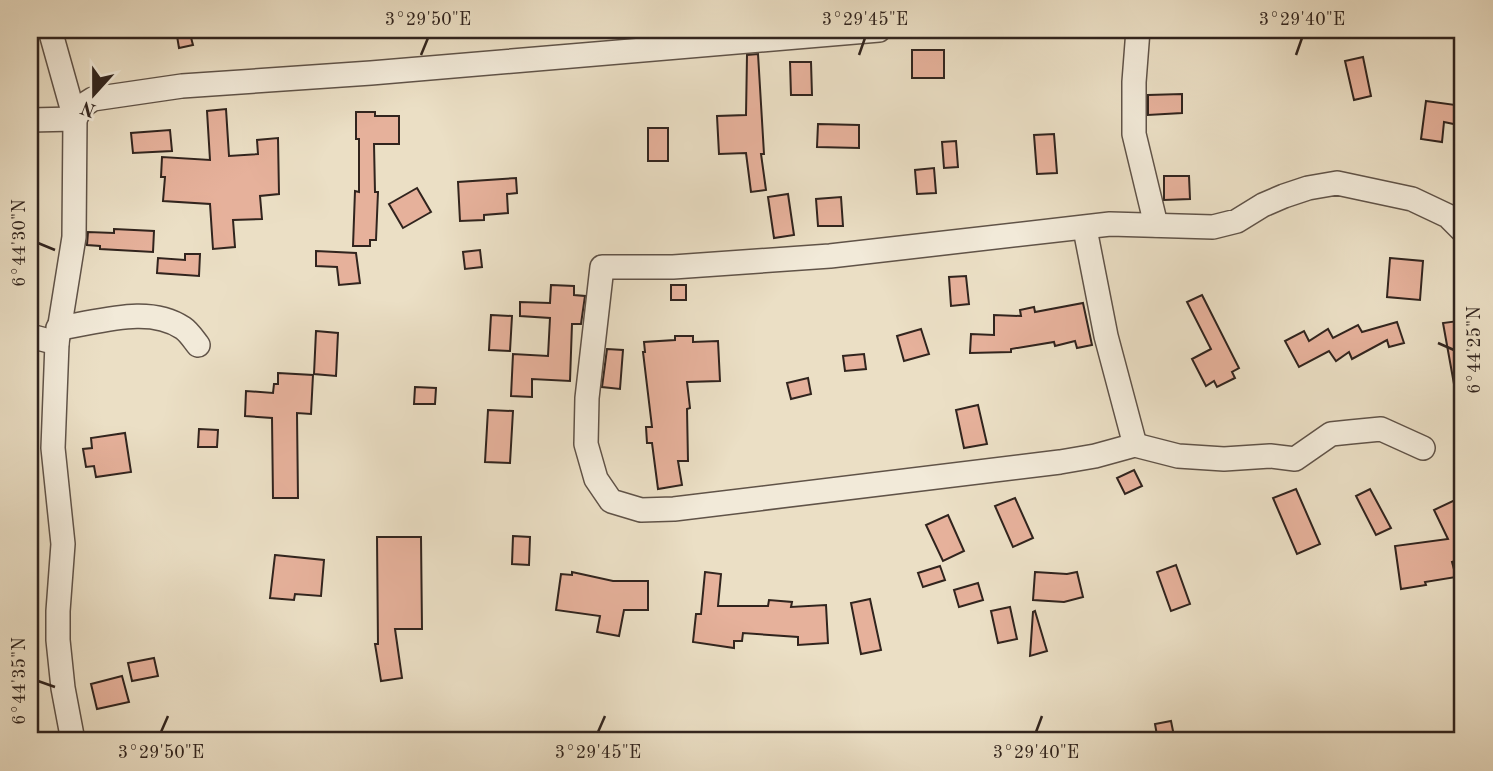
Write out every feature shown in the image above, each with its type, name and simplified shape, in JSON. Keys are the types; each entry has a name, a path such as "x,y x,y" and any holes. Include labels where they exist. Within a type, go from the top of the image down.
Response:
{"street":[{"path":"50,30 75,120 74,237 57,336 53,448 63,544 58,640 63,688 73,741"},
{"path":"75,120 82,106 93,99 182,86 372,73 878,30"},
{"path":"1138,30 1134,134 1156,225"},
{"path":"30,120 75,120"},
{"path":"1423,448 1381,429 1331,434 1295,459 1270,456 1224,459 1178,456 1135,445 1095,456 1060,461 674,509 641,510 611,501 596,479 586,444 587,398 602,267 673,267 830,256 1085,229 1110,224 1213,227 1237,221 1284,196 1308,188 1338,183 1412,199 1448,216 1463,231"},
{"path":"1085,229 1106,336 1135,445"},
{"path":"30,336 57,336 141,316 162,319 184,329 198,345"}],"building":[{"path":"176,30 189,30 193,45 179,48"},
{"path":"912,50 944,50 944,78 912,78"},
{"path":"758,54 764,154 761,154 766,190 751,192 746,153 719,154 717,116 746,115 747,55"},
{"path":"1363,57 1371,96 1354,100 1345,61"},
{"path":"790,62 811,62 812,95 791,95"},
{"path":"1182,94 1182,113 1148,115 1148,95"},
{"path":"1426,101 1463,106 1463,126 1444,122 1442,142 1421,139"},
{"path":"226,109 229,156 258,154 257,140 278,138 279,194 260,196 262,219 233,220 235,247 213,249 210,204 163,201 165,177 161,177 162,157 210,160 207,111"},
{"path":"356,112 375,112 375,116 399,116 399,144 374,144 375,192 378,192 376,240 370,240 370,246 353,246 355,191 359,192"},
{"path":"818,124 859,125 859,148 817,147"},
{"path":"648,128 668,128 668,161 648,161"},
{"path":"170,130 172,151 133,153 131,133"},
{"path":"1054,134 1057,173 1037,174 1034,135"},
{"path":"956,141 958,167 944,168 942,142"},
{"path":"934,168 936,193 917,194 915,170"},
{"path":"1164,176 1189,176 1190,199 1164,200"},
{"path":"516,178 517,193 507,194 508,213 484,215 484,220 460,221 458,182"},
{"path":"417,188 431,212 403,228 389,204"},
{"path":"788,194 794,235 774,238 768,197"},
{"path":"841,197 843,226 818,226 816,199"},
{"path":"114,229 154,231 153,252 100,249 100,246 87,245 88,232 114,233"},
{"path":"480,250 482,267 465,269 463,252"},
{"path":"316,251 356,253 360,283 339,285 337,267 316,266"},
{"path":"185,254 200,254 199,276 157,273 158,258 185,260"},
{"path":"1390,258 1423,261 1420,300 1387,297"},
{"path":"966,276 969,304 951,306 949,277"},
{"path":"551,285 574,286 574,295 585,296 581,324 572,324 570,381 532,379 532,397 511,396 513,354 548,356 550,318 520,316 520,302 550,303"},
{"path":"671,285 686,285 686,300 671,300"},
{"path":"1202,295 1239,368 1232,372 1235,378 1217,387 1214,381 1206,386 1192,359 1211,349 1187,302"},
{"path":"1083,303 1092,345 1077,348 1075,341 1055,346 1054,342 1011,349 1011,352 970,353 971,334 994,335 994,315 1021,316 1020,310 1034,307 1035,312"},
{"path":"491,315 512,316 510,351 489,350"},
{"path":"1458,321 1463,347 1463,394 1456,395 1443,323"},
{"path":"1397,322 1404,343 1389,347 1387,340 1352,359 1349,352 1336,361 1329,351 1299,367 1285,341 1304,331 1309,341 1328,329 1333,338 1358,325 1362,332"},
{"path":"921,329 929,354 904,361 897,336"},
{"path":"316,331 338,333 336,376 314,374"},
{"path":"675,336 693,336 693,342 718,341 720,381 687,382 690,408 687,409 688,461 678,461 682,485 658,489 652,443 647,443 646,427 652,427 644,342 675,340"},
{"path":"607,349 623,350 620,389 602,387"},
{"path":"864,354 866,369 845,371 843,356"},
{"path":"278,373 313,375 311,414 297,413 298,498 273,498 272,418 245,416 246,391 273,393 274,384 278,384"},
{"path":"808,378 811,394 791,399 787,383"},
{"path":"415,387 436,388 435,404 414,404"},
{"path":"978,405 987,444 964,448 956,410"},
{"path":"488,410 513,411 510,463 485,462"},
{"path":"199,429 218,430 217,447 198,447"},
{"path":"125,433 131,472 96,477 94,466 86,467 83,449 92,448 91,438"},
{"path":"1134,470 1142,486 1125,494 1117,478"},
{"path":"1296,489 1320,544 1297,554 1273,498"},
{"path":"1370,489 1391,528 1376,535 1356,496"},
{"path":"1015,498 1033,538 1013,547 995,506"},
{"path":"1455,500 1463,518 1463,571 1458,560 1452,562 1456,577 1401,589 1395,546 1448,539 1434,510"},
{"path":"948,515 964,551 943,561 926,525"},
{"path":"513,536 530,537 529,565 512,564"},
{"path":"377,537 421,537 422,629 395,629 402,678 381,681 375,644 378,644"},
{"path":"275,555 324,560 321,596 295,594 294,600 270,598"},
{"path":"1176,565 1190,604 1171,611 1157,572"},
{"path":"940,566 945,580 923,587 918,573"},
{"path":"572,572 613,581 648,581 648,610 624,610 619,636 597,632 600,616 556,610 561,574 572,575"},
{"path":"705,572 721,574 718,606 768,606 769,600 792,602 791,607 826,605 828,643 798,645 798,637 743,633 742,641 734,641 734,648 693,642 696,614 701,614"},
{"path":"1035,572 1077,572 1083,597 1064,602 1033,600"},
{"path":"978,583 983,600 959,607 954,590"},
{"path":"870,599 881,650 861,654 851,603"},
{"path":"1010,607 1017,639 998,643 991,611"},
{"path":"1035,611 1047,651 1030,656 1033,612"},
{"path":"154,658 158,676 132,681 128,663"},
{"path":"122,676 129,702 97,709 91,684"},
{"path":"1171,721 1175,741 1158,741 1155,724"}]}
